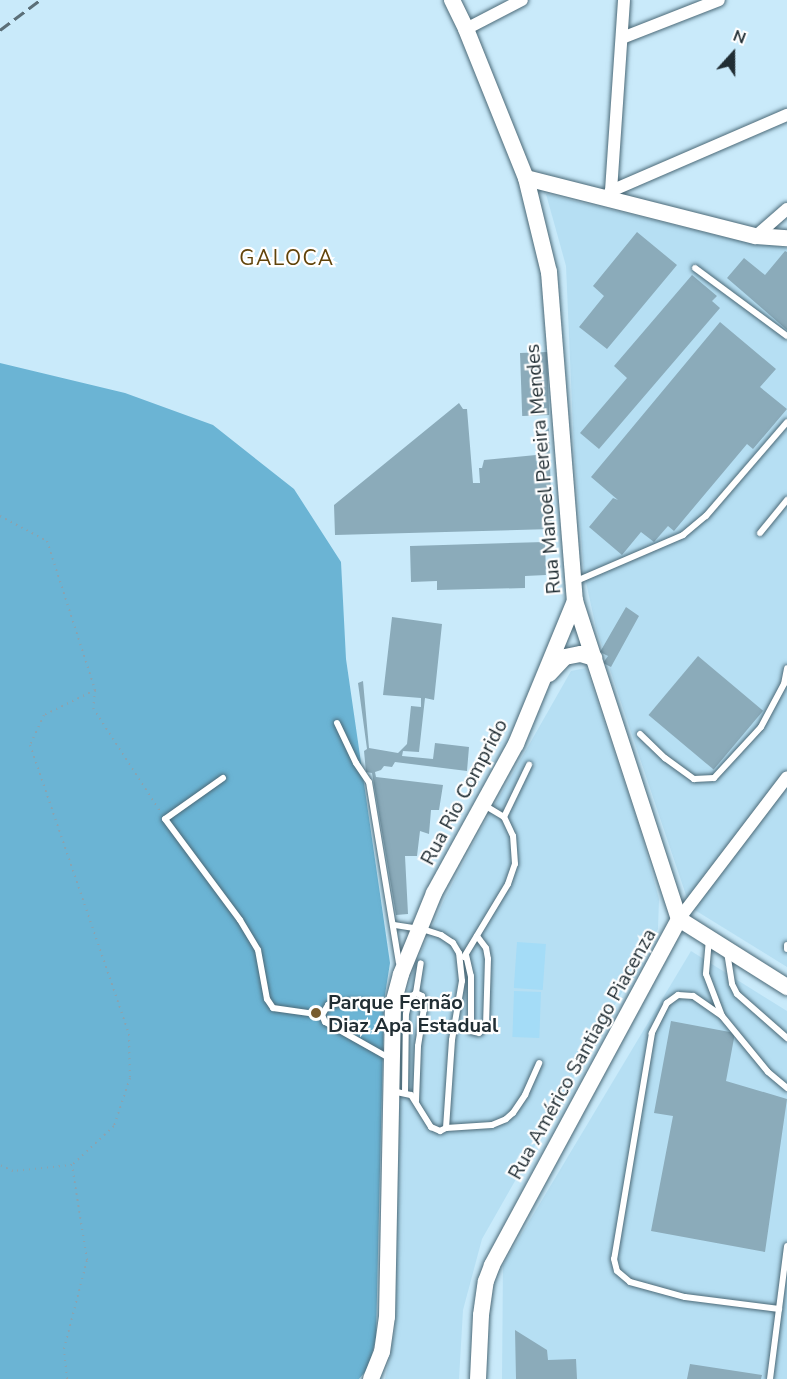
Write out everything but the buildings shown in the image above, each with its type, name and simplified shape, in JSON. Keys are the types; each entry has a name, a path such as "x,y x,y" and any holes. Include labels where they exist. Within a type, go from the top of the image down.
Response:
{"street":[{"path":"458,11 522,0"},
{"path":"608,195 624,0"},
{"path":"622,38 719,0"},
{"name":"Rua Manoel Pereira Mendes","path":"458,11 525,178 549,272 575,601 679,920"},
{"path":"608,195 787,115"},
{"path":"525,178 608,195 756,236 787,238"},
{"path":"756,236 787,209"},
{"name":"Rua Rio Comprido","path":"371,1379 382,1352 387,1317 398,1092 392,1059 393,1004 401,974 434,893 516,744 575,601"},
{"path":"542,682 565,657 581,654 594,658"},
{"name":"Rua Américo Santiago Piacenza","path":"478,1379 481,1315 486,1281 492,1264 679,920 787,777"},
{"path":"679,920 787,987"}],"lane":[{"path":"695,268 787,336"},
{"path":"573,582 682,535 706,516 787,422"},
{"path":"760,533 787,500"},
{"path":"640,734 665,758 694,779 714,778 761,727 784,684 787,668"},
{"path":"337,723 356,764 369,782 395,925 401,974"},
{"path":"504,817 529,765"},
{"path":"222,777 165,819 240,920 258,950 267,999 273,1008 322,1015"},
{"path":"461,961 508,884 515,864 513,836 504,817 484,804"},
{"path":"395,925 441,934 453,943 461,961 462,981 452,1040 446,1128"},
{"path":"466,955 471,976 471,1031 479,1033 486,1026 488,958 486,948 477,936"},
{"path":"709,938 706,974 722,1016"},
{"path":"727,950 732,984 737,994 787,1038"},
{"path":"416,1101 398,1092 406,1014 410,998 416,993 421,963"},
{"path":"416,993 422,996 424,1010 418,1046 416,1101 431,1127 440,1131 446,1128 492,1125 506,1119 525,1095 539,1064"},
{"path":"779,1309 685,1297 630,1282 617,1271 614,1259 652,1034 667,1003 678,995 693,996 722,1016 768,1072 787,1088"},
{"path":"322,1015 328,1005 349,1002 393,1004"},
{"path":"322,1015 325,1022 392,1059"},
{"path":"770,1379 787,1246"}],"path":[{"path":"0,516 47,541 95,690 93,708 165,819"},
{"path":"0,1165 13,1171 72,1165 114,1126 130,1078 129,1035 30,745 44,715 95,690"},
{"path":"67,1379 64,1349 87,1260 72,1165"}],"shaded area":[{"path":"546,194 727,238 787,248 787,967 690,907 596,628 584,573 574,451 566,266"},
{"path":"0,363 125,393 213,425 294,489 341,562 346,659 390,963 384,1001 376,1337 369,1367 359,1379 0,1379"},
{"path":"586,668 640,829 659,899 658,929 482,1239 463,1310 459,1379 385,1379 395,1330 400,1015 414,968 445,898 480,831 571,671"},
{"path":"517,942 546,944 543,990 514,988"},
{"path":"691,951 787,1011 787,1379 502,1379 503,1265"},
{"path":"514,991 541,992 539,1038 512,1037"}],"railway":[{"path":"0,30 40,0"}],"place":[{"name":"Parque Fernão Diaz Apa Estadual","path":"316,1013"}],"district":[{"name":"GALOCA","path":"287,258"}]}
